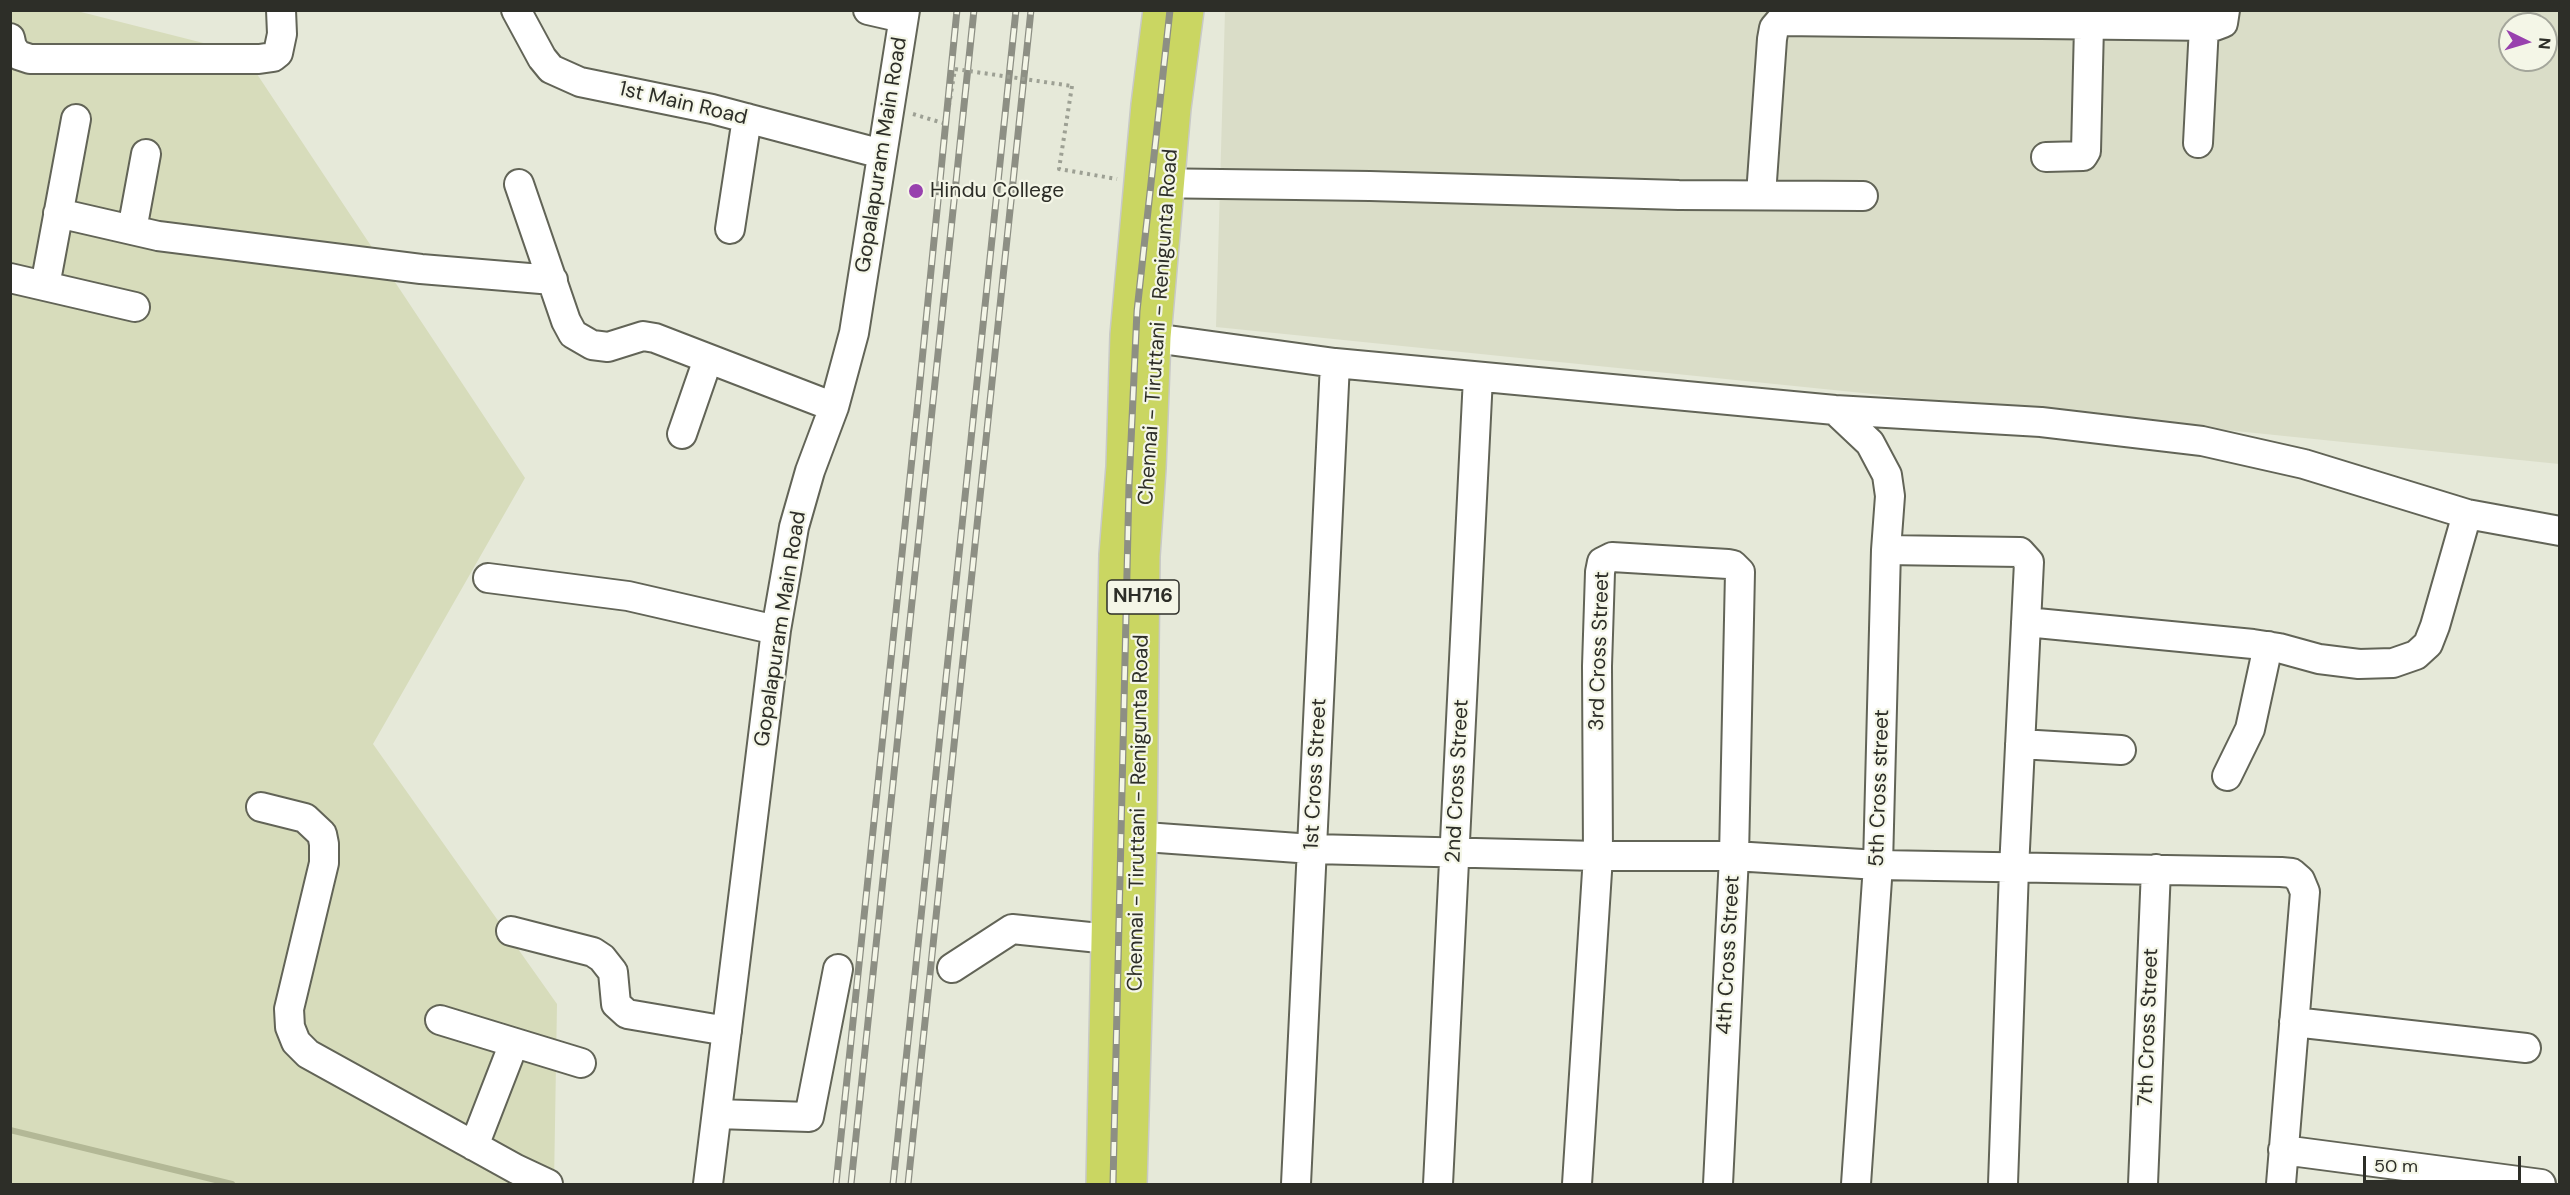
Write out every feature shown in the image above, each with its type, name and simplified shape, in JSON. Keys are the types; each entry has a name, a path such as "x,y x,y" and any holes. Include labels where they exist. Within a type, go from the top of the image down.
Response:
{"highway":[{"name":"Chennai - Tiruttani - Renigunta Road","path":"1130,1185 1126,836 1116,555 1123,467 1140,336 1154,183 1160,10"},
{"name":"Chennai - Tiruttani - Renigunta Road","path":"1154,183 1187,10"},
{"name":"Chennai - Tiruttani - Renigunta Road","path":"1103,1185 1109,939 1126,836"}],"street":[{"path":"13,51 30,59 273,57 280,47 281,10"},
{"name":"1st Main Road","path":"516,10 542,58 551,69 580,82 747,118 882,154"},
{"path":"868,10 904,14"},
{"name":"Gopalapuram Main Road","path":"708,1185 776,630 795,527 810,471 834,407 854,333 904,14"},
{"path":"1761,195 1772,39 1774,28 1780,21 2089,26 2215,18 2198,143"},
{"path":"2046,157 2083,156 2086,152 2089,26"},
{"path":"730,229 747,118"},
{"path":"45,286 76,119"},
{"path":"132,230 146,154"},
{"path":"1154,183 1370,186 1679,195 1863,196"},
{"path":"519,184 566,321 573,334 592,345 608,347 643,336 655,338 834,407"},
{"path":"58,213 158,236 421,269 553,280"},
{"path":"10,278 135,307"},
{"path":"1140,336 1335,363 1835,410 2041,422 2202,441 2304,464 2467,514 2559,531"},
{"path":"682,434 708,359"},
{"name":"1st Cross Street","path":"1296,1185 1335,363"},
{"name":"2nd Cross Street","path":"1438,1185 1478,377"},
{"name":"5th Cross street","path":"1835,410 1870,443 1887,475 1890,496 1886,550 1878,865 1856,1185"},
{"path":"2026,622 2268,646 2319,659 2360,664 2394,663 2416,655 2428,644 2467,514"},
{"path":"1886,550 2020,552 2027,557 2029,562 2014,869 2003,1185"},
{"name":"3rd Cross Street","path":"1598,856 1597,666 1602,562 1612,557 1728,564 1737,568 1740,572 1737,726"},
{"path":"488,578 628,596 776,630"},
{"path":"2227,776 2250,729 2268,646"},
{"name":"4th Cross Street","path":"1718,1185 1734,856 1737,726"},
{"path":"2020,744 2121,750"},
{"path":"261,807 305,818 322,834 324,844 324,863 289,1009 290,1026 296,1042 308,1054 548,1185"},
{"path":"1126,836 1312,849 1598,856 1734,856 1878,865 2292,873 2300,880 2305,892 2281,1185"},
{"path":"1577,1185 1598,856"},
{"name":"7th Cross Street","path":"2143,1185 2156,869"},
{"path":"952,968 1012,929 1109,939"},
{"path":"511,931 593,952 602,958 613,972 616,1004 627,1014 727,1031"},
{"path":"717,1114 808,1117 838,969"},
{"path":"440,1020 581,1063"},
{"path":"2294,1022 2526,1048"},
{"path":"474,1146 514,1043"},
{"path":"2283,1150 2424,1177 2541,1185"}],"path":[{"path":"889,107 946,124 956,69 1072,86 1059,169 1154,183"}],"shaded area":[{"path":"10,11 77,11 243,53 525,478 373,744 557,1004 554,1184 11,1184"},
{"path":"1225,11 2559,11 2559,464 1216,327"}],"waterway":[{"path":"10,1130 232,1184"}],"railway":[{"path":"836,1184 957,10"},
{"path":"851,1184 974,10"},
{"path":"893,1184 1016,10"},
{"path":"908,1184 1031,10"},
{"path":"1113,1184 1129,485 1137,311 1170,10"}],"place":[{"name":"Hindu College","path":"916,191"}]}
